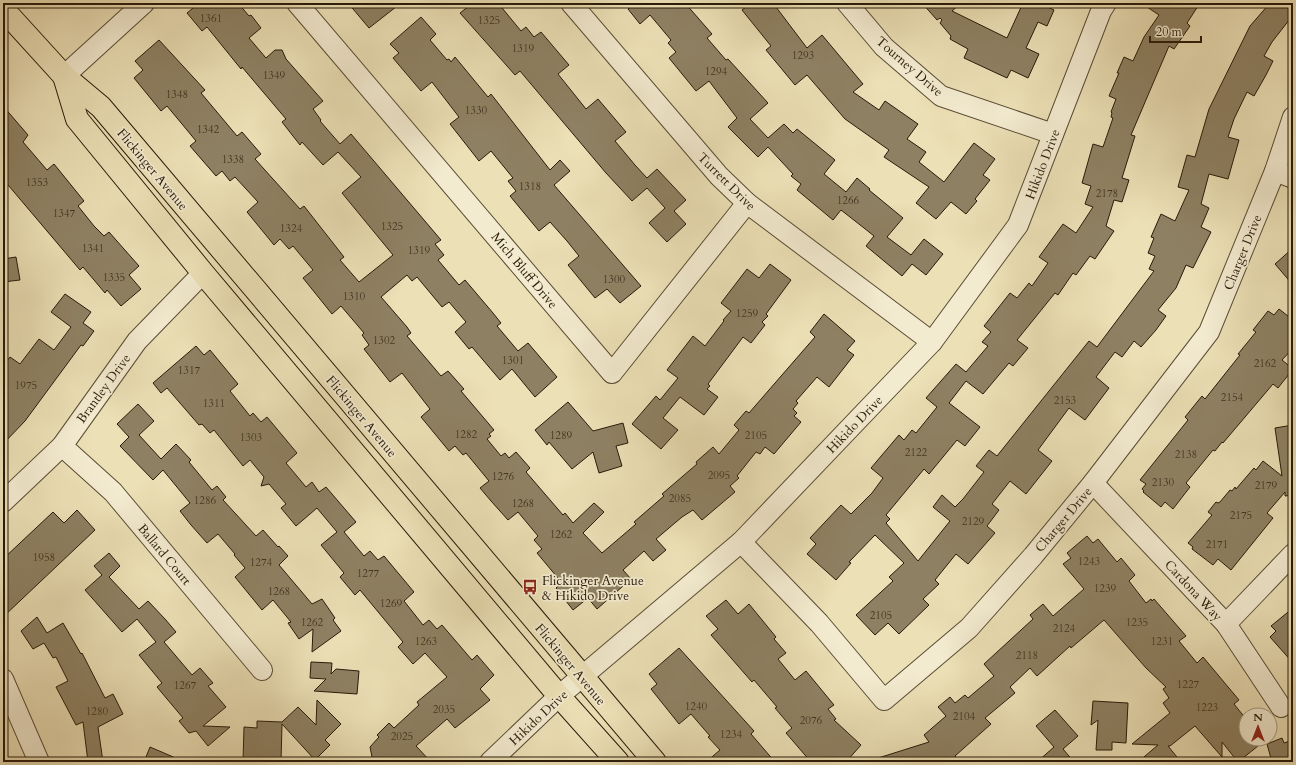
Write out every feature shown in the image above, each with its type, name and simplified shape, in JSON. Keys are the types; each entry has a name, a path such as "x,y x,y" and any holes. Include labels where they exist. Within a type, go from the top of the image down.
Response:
{"main road":[{"name":"Flickinger Avenue","path":"3,9 64,76 101,107 655,762"},
{"name":"Flickinger Avenue","path":"64,76 77,119 203,273 559,696 618,762"}],"street":[{"path":"64,76 144,3"},
{"name":"Mich Bluff Drive","path":"297,3 612,373 747,203"},
{"name":"Turrett Drive","path":"571,3 719,176 747,203 932,342"},
{"name":"Tourney Drive","path":"847,3 884,47 941,96 1053,134"},
{"name":"Hikido Drive","path":"490,762 559,696 741,542 932,342 1018,225 1101,11 1106,3"},
{"name":"Charger Drive","path":"741,542 819,623 884,700 969,628 1033,556 1093,483 1209,332 1284,175 1293,117"},
{"name":"Brantley Drive","path":"3,502 62,446 137,342 203,273"},
{"name":"Ballard Court","path":"62,446 113,492 262,670"},
{"name":"Cardona Way","path":"1093,483 1226,624 1281,707"},
{"path":"1226,624 1293,554"},
{"path":"3,679 40,762"}],"building":[{"path":"199,3 238,3 249,16 251,15 261,28 249,38 266,58 275,50 282,50 286,59 323,101 313,109 321,120 320,121 340,144 351,134 441,240 435,244 444,255 438,260 459,285 465,280 501,323 497,326 518,351 528,343 557,377 535,397 512,369 500,380 472,347 469,349 455,332 466,322 449,302 442,307 417,277 412,281 407,275 381,297 411,333 407,336 441,376 448,371 464,389 461,391 494,430 489,434 491,436 487,439 501,456 505,453 509,458 516,452 530,468 526,472 563,515 565,513 573,523 594,503 604,512 583,533 602,553 636,524 634,522 664,496 662,494 697,464 696,462 713,447 719,454 739,430 734,425 746,411 749,413 815,337 810,332 824,314 855,341 847,350 854,355 829,387 817,377 796,401 798,403 793,409 797,413 794,416 801,422 774,454 765,447 760,454 756,452 737,476 739,478 730,486 735,492 702,520 693,510 682,517 656,539 666,550 653,561 644,551 623,570 631,579 597,609 588,598 573,610 556,588 562,583 537,553 542,549 534,540 538,536 518,512 508,520 491,501 480,488 489,481 466,453 463,455 455,446 449,451 421,417 430,409 402,373 390,382 364,349 369,345 362,335 364,333 341,306 332,314 303,278 313,270 293,246 289,249 280,239 274,245 247,212 258,202 235,177 230,181 222,171 216,176 190,146 196,141 167,106 161,111 134,78 143,70 135,61 159,40 205,90 201,93 237,136 242,132 261,154 255,159 300,209 304,206 344,257 340,260 359,282 393,255 342,193 361,177 338,152 323,165 302,142 300,145 282,122 286,119 242,67 241,69 207,27 202,31 187,13"},
{"path":"348,3 401,3 369,28"},
{"path":"473,3 498,3 521,31 526,27 534,37 541,32 569,65 558,74 586,109 598,99 626,132 615,141 635,165 647,178 657,169 686,200 674,211 686,224 667,242 649,223 665,208 647,188 632,201 606,173 520,71 515,75 460,13"},
{"path":"636,3 685,3 712,34 707,38 726,60 728,59 768,103 750,119 768,138 784,124 793,133 797,129 835,160 824,174 846,192 857,178 903,218 887,237 911,255 924,239 943,254 926,275 912,264 902,276 866,246 874,236 841,210 833,220 797,190 801,184 791,176 793,174 768,147 758,157 728,127 737,118 709,81 696,91 669,58 676,52 668,43 671,40 650,15 640,24 628,9"},
{"path":"751,3 773,3 807,48 822,35 863,84 853,92 879,110 885,101 918,124 907,139 926,152 919,162 944,182 974,143 995,159 983,175 990,180 975,199 977,201 966,214 951,202 936,219 916,203 929,187 884,157 889,150 845,119 807,75 795,85 766,50 771,46 742,10"},
{"path":"922,3 961,3 952,11 1007,38 1023,3 1039,3 1054,10 1047,26 1038,22 1026,48 1039,54 1028,78 1011,70 1007,78 964,58 968,49 950,39 951,36 940,23 942,20 940,18 937,20"},
{"path":"1141,3 1200,3 1187,23 1190,26 1174,49 1169,46 1131,135 1135,136 1122,178 1129,180 1122,202 1114,200 1106,226 1114,231 1095,259 1090,256 1076,275 1073,273 1058,295 1055,293 1017,340 1028,348 1013,366 1009,363 983,394 966,381 949,403 980,427 965,446 957,440 929,474 924,469 886,515 890,519 886,523 918,561 950,521 933,507 942,495 955,507 963,499 984,472 976,466 989,450 997,456 1089,341 1097,347 1154,271 1149,269 1155,256 1148,253 1154,238 1151,237 1161,214 1175,221 1189,190 1178,187 1187,155 1195,157 1209,109 1250,26 1270,3 1293,3 1293,15 1272,42 1264,56 1273,61 1266,75 1254,96 1247,92 1234,119 1228,137 1239,140 1228,179 1209,174 1201,204 1209,208 1201,227 1211,232 1193,268 1186,265 1176,288 1158,310 1166,316 1156,330 1141,347 1134,341 1122,357 1115,352 1096,377 1109,388 1085,420 1069,408 1038,450 1052,461 1026,494 1010,481 992,504 999,510 987,526 995,533 968,564 956,554 935,580 939,584 923,599 929,605 899,634 888,623 875,635 856,615 893,581 889,577 904,563 875,535 849,562 851,563 836,580 807,554 816,544 810,538 841,505 851,514 872,493 883,478 871,468 899,435 904,440 912,430 916,433 937,407 926,398 956,364 966,372 988,346 982,342 991,332 984,326 1010,293 1017,298 1029,283 1032,286 1048,263 1039,257 1063,224 1076,233 1093,207 1085,204 1091,186 1082,183 1093,144 1103,147 1113,118 1111,117 1111,112 1116,99 1109,96 1124,57 1133,61 1144,37 1159,15"},
{"path":"421,17 436,34 430,40 447,60 449,59 451,62 455,57 488,97 491,94 550,170 560,160 570,171 554,185 641,286 620,303 607,289 595,298 568,265 579,256 567,241 550,222 539,231 510,196 516,191 508,181 513,178 491,151 479,161 450,124 459,117 432,82 421,91 393,58 399,53 390,44"},
{"path":"3,106 28,135 23,142 47,170 54,164 84,201 78,206 94,226 104,236 109,232 139,266 129,275 141,289 121,306 107,290 105,293 83,267 80,270 3,179"},
{"path":"1293,248 1293,285 1275,264"},
{"path":"16,257 20,280 3,282 3,259"},
{"path":"770,264 791,280 766,314 768,316 762,322 765,325 751,343 743,337 708,384 710,386 707,389 718,397 704,415 680,397 663,418 678,430 661,449 632,424 656,396 660,400 678,378 667,370 693,336 705,346 724,321 723,320 731,311 721,303 747,269 759,278"},
{"path":"65,294 91,312 83,323 94,331 83,346 81,345 25,421 3,444 3,366 10,357 20,364 39,339 54,350 71,327 51,312"},
{"path":"1279,309 1293,320 1293,348 1282,360 1293,369 1278,388 1273,384 1223,443 1222,442 1215,451 1213,450 1186,483 1190,487 1173,509 1165,502 1161,507 1143,492 1144,491 1142,489 1146,484 1140,480 1188,420 1185,417 1202,396 1205,399 1240,355 1238,354 1256,332 1253,330 1268,311 1274,315"},
{"path":"196,346 204,355 210,350 238,384 230,391 250,416 253,413 261,422 267,417 297,453 286,463 306,487 312,482 319,492 326,487 356,522 344,532 364,556 370,551 378,560 384,556 414,592 404,601 423,625 429,620 437,629 442,625 472,660 477,655 494,675 480,689 490,700 455,728 447,719 416,746 431,762 373,762 370,747 379,737 377,735 389,723 394,728 419,705 417,702 447,677 425,653 413,664 398,647 403,642 360,590 355,595 340,577 344,573 321,545 337,532 317,508 296,526 281,508 286,504 269,484 261,486 264,477 250,460 243,466 214,430 210,433 202,424 199,425 167,388 161,393 153,383"},
{"path":"568,402 593,431 623,423 628,443 616,446 622,466 599,473 593,452 572,469 549,442 547,445 535,430"},
{"path":"138,404 154,421 139,435 161,459 176,444 191,460 189,462 212,490 217,486 226,497 223,500 256,536 263,530 288,556 279,565 312,604 322,599 335,618 333,620 341,631 312,652 313,629 299,639 288,623 291,622 273,600 262,610 235,577 245,568 218,534 207,543 191,525 180,511 190,503 163,470 153,480 120,446 129,437 117,424"},
{"path":"1293,425 1293,495 1285,496 1285,492 1267,513 1273,518 1231,570 1218,559 1213,565 1192,549 1193,547 1188,543 1212,515 1208,512 1216,502 1220,502 1230,490 1232,491 1235,487 1236,489 1254,468 1256,470 1263,461 1282,476 1275,428"},
{"path":"77,510 95,530 3,617 3,559 53,512 64,523"},
{"path":"1087,536 1093,543 1098,539 1117,562 1121,558 1135,575 1129,581 1146,603 1151,599 1152,601 1154,599 1186,636 1179,641 1197,663 1203,657 1239,700 1234,704 1238,709 1238,747 1257,747 1238,762 1222,742 1222,757 1195,726 1168,746 1181,762 1138,762 1158,745 1132,744 1170,713 1163,703 1169,698 1163,689 1166,687 1146,668 1104,620 1071,648 1070,646 1037,676 1030,668 1010,687 1015,693 985,718 991,724 955,756 960,762 875,762 875,759 929,742 924,735 946,716 938,707 950,697 955,703 965,695 968,698 994,676 984,664 1033,619 1030,615 1043,604 1053,616 1084,589 1063,564 1071,558 1067,553"},
{"path":"109,553 120,566 109,577 139,609 148,601 165,619 176,632 164,642 192,675 200,668 213,683 208,686 226,707 203,726 230,727 208,746 196,731 189,733 179,721 183,718 157,687 162,683 139,655 156,642 137,619 122,632 85,590 102,575 94,566"},
{"path":"726,600 738,614 749,604 776,637 774,639 786,653 778,659 795,680 806,671 834,705 828,709 836,719 834,720 861,745 846,762 811,762 786,733 792,728 775,708 777,707 754,680 752,682 711,635 718,629 706,616"},
{"path":"1293,608 1293,663 1270,637 1276,631 1271,626"},
{"path":"37,617 47,633 63,623 81,654 82,653 105,698 113,694 123,714 98,727 103,762 88,762 83,722 76,725 56,687 68,681 56,657 53,658 44,643 33,649 21,631"},
{"path":"679,648 754,731 751,734 775,762 706,762 720,750 708,737 710,736 691,714 679,724 651,689 657,684 649,674"},
{"path":"311,662 332,663 331,674 336,669 359,671 357,694 314,691 326,679 310,678"},
{"path":"317,700 341,724 325,740 330,745 315,760 282,724 281,761 243,762 244,727 257,728 257,721 282,722 298,707 316,725"},
{"path":"1093,701 1128,703 1126,743 1112,742 1112,750 1096,750 1098,720 1091,725"},
{"path":"1055,710 1078,736 1063,749 1074,762 1037,762 1054,747 1036,726"},
{"path":"1282,738 1284,743 1293,740 1293,762 1272,762 1268,747 1278,747 1278,740"},
{"path":"150,747 185,762 144,762"}],"place":[{"name":"Flickinger Avenue & Hikido Drive","path":"530,587"}]}
